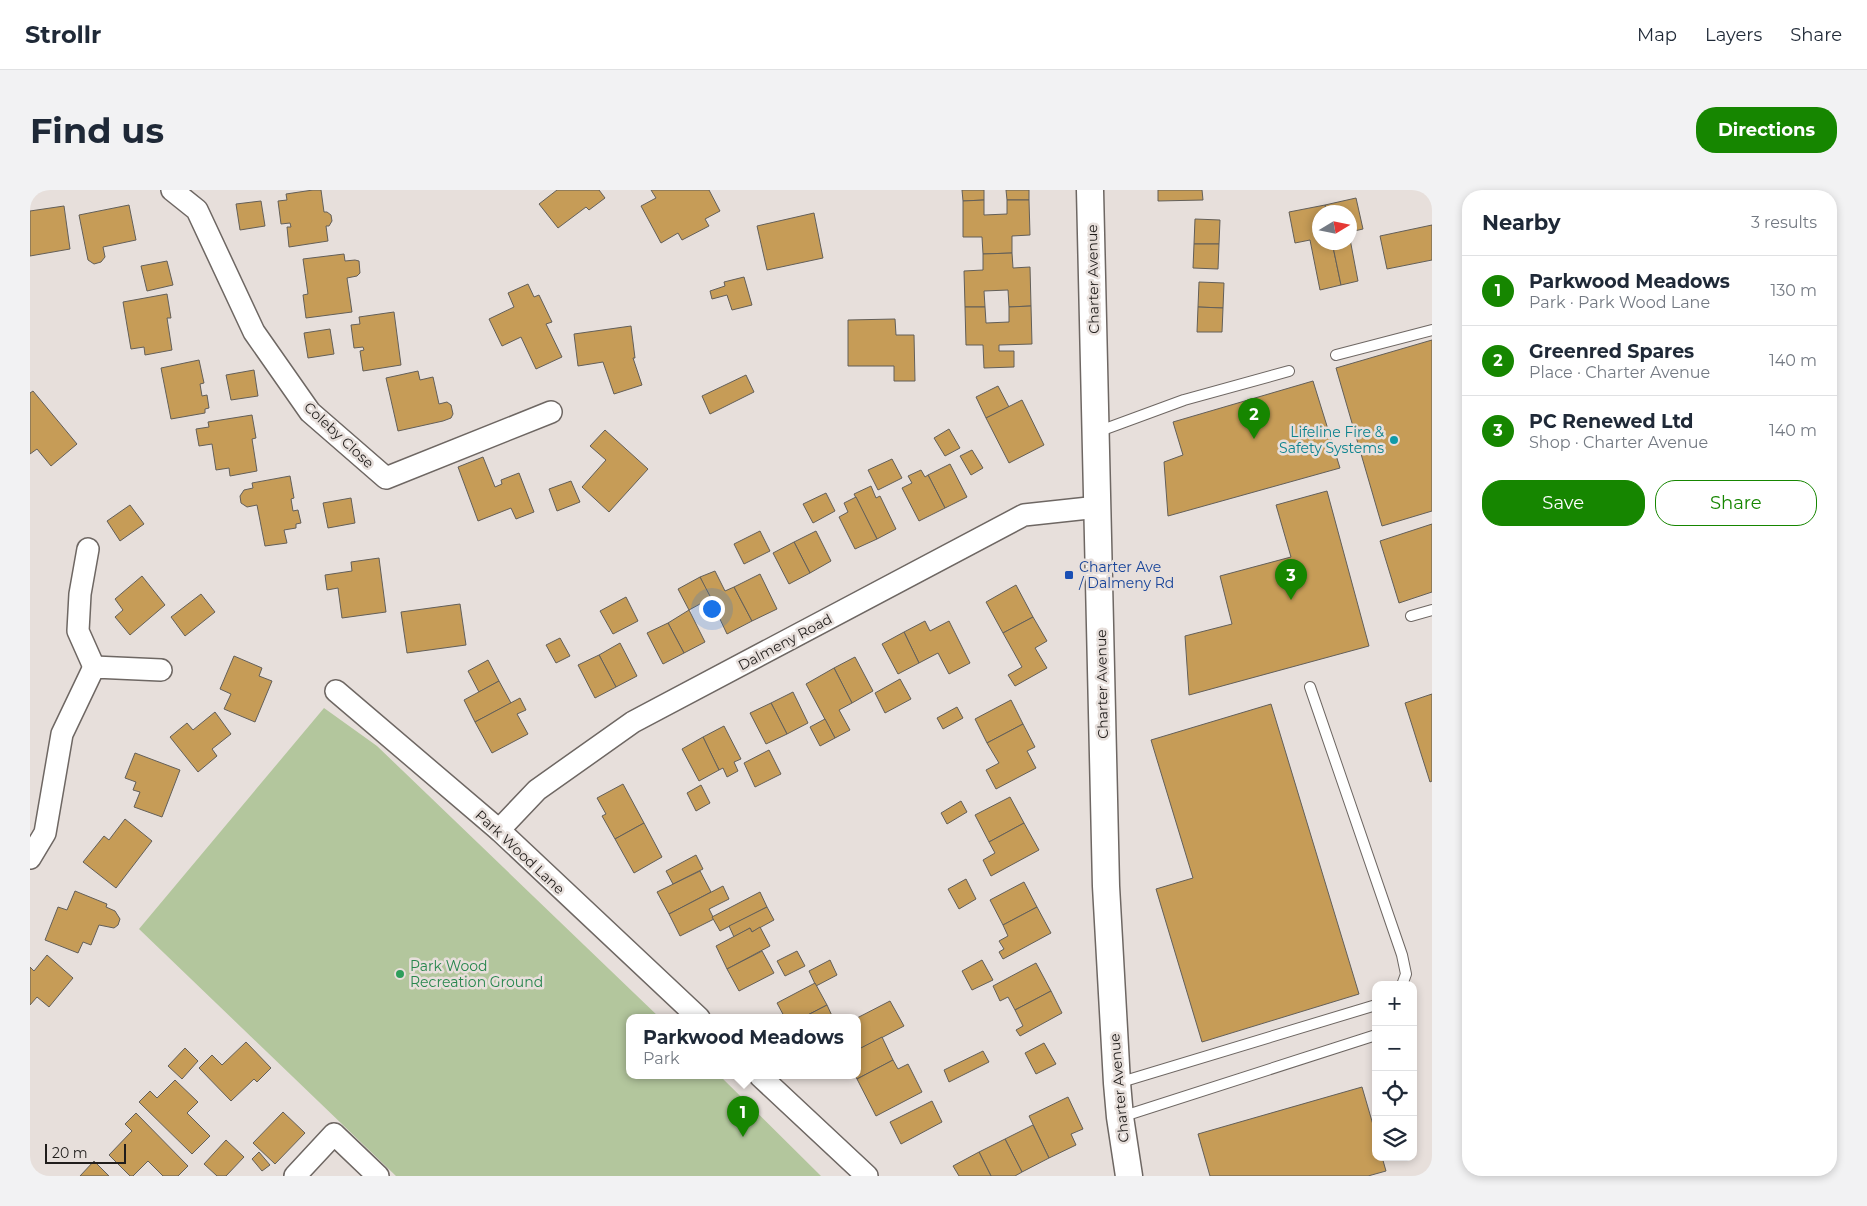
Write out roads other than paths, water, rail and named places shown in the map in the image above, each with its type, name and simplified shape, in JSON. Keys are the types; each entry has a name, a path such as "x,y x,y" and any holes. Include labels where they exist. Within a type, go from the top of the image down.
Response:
{"street":[{"name":"Coleby Close","path":"172,190 197,210 254,332 310,412 386,478 550,412"},
{"name":"Charter Avenue","path":"1090,190 1106,886 1117,1083 1129,1176"},
{"name":"Dalmeny Road","path":"499,830 537,790 633,722 1024,515 1098,506"},
{"path":"30,858 45,833 62,734 94,667 78,631 80,594 88,549"},
{"path":"94,667 161,670"},
{"name":"Park Wood Lane","path":"336,691 499,830 695,1014"},
{"path":"763,1079 867,1176"},
{"path":"295,1176 334,1134 378,1176"}],"lane":[{"path":"1336,355 1432,330"},
{"path":"1096,433 1184,400 1289,371"},
{"path":"1411,616 1432,610"},
{"path":"1310,687 1402,955 1406,974 1403,981"},
{"path":"1117,1083 1372,1006"},
{"path":"1120,1117 1372,1036"}],"place":[{"name":"Greenred Spares","path":"1254,439"},
{"name":"Lifeline Fire & Safety Systems","path":"1394,440"},
{"name":"Charter Ave / Dalmeny Rd","path":"1069,575"},
{"name":"PC Renewed Ltd","path":"1291,600"},
{"name":"Park Wood Recreation Ground","path":"400,974"},
{"name":"Parkwood Meadows","path":"743,1137"}]}
